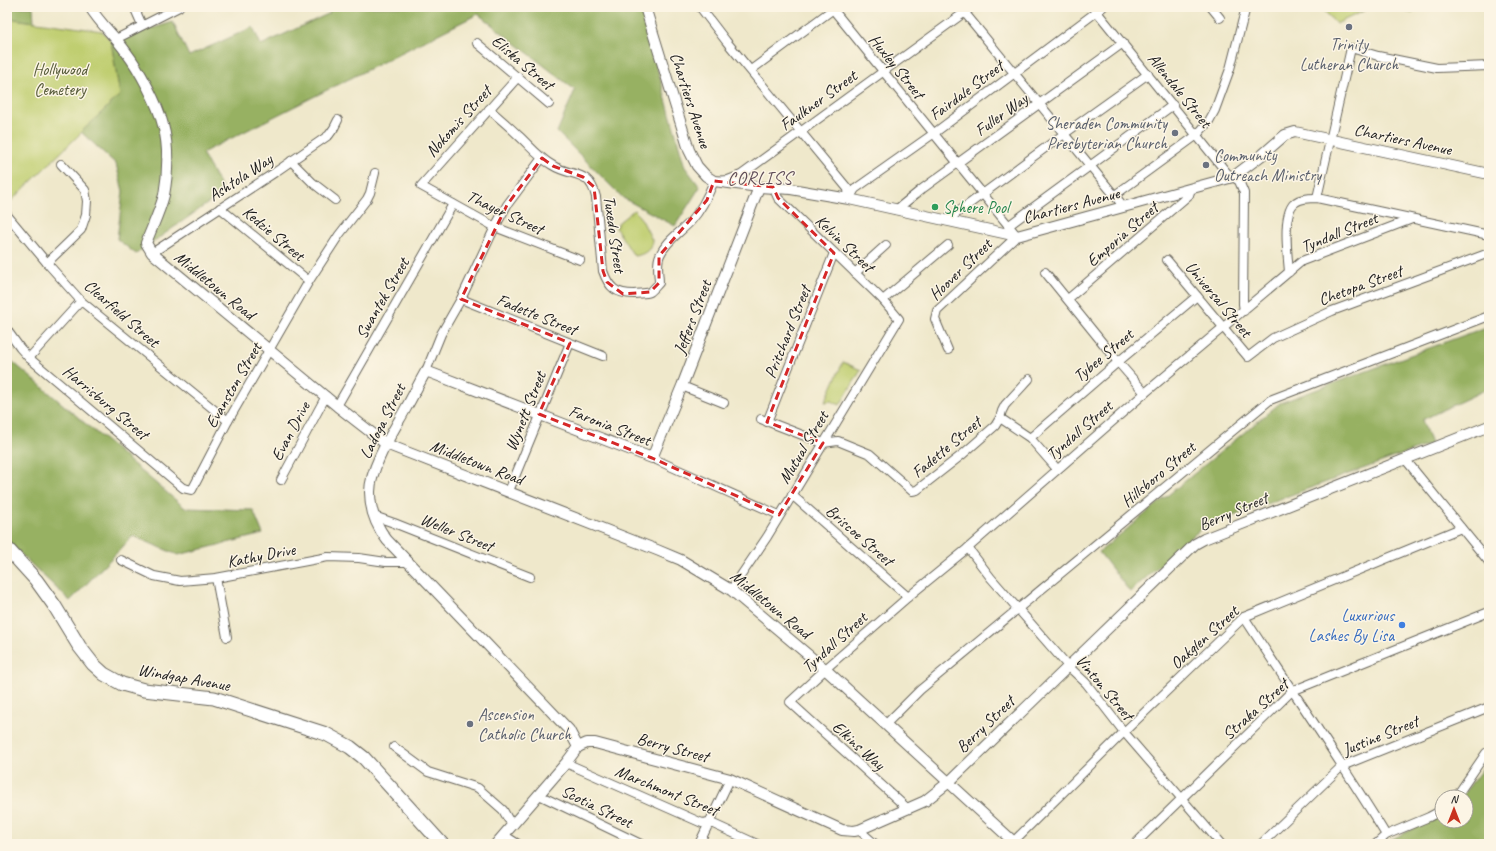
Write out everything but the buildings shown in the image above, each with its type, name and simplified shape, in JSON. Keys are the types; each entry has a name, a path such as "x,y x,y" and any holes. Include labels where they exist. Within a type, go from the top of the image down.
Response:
{"main road":[{"name":"Windgap Avenue","path":"7,548 36,580 54,605 79,646 93,664 104,674 122,684 144,690 214,698 326,734 350,747 364,758 442,844"}],"street":[{"name":"Middletown Road","path":"90,7 94,15 116,38 137,68 164,126 168,166 164,196 146,243 152,253 337,406 386,444 509,491 681,560 731,590 825,669 1015,843"},
{"path":"134,7 142,25"},
{"path":"116,38 179,7"},
{"name":"Chartiers Avenue","path":"645,7 689,150 697,166 706,176 714,181 759,187 773,187 849,199 1017,236 1233,177 1285,135 1295,132 1489,174"},
{"path":"700,7 726,41 848,189 849,199"},
{"name":"Faulkner Street","path":"714,181 728,180 741,175 883,72 962,10 972,7"},
{"path":"1211,7 1220,18"},
{"path":"1115,195 1196,135 1209,121 1215,110 1232,61 1246,7"},
{"path":"751,70 833,8"},
{"name":"Huxley Street","path":"833,8 933,134 1017,236"},
{"name":"Allendale Street","path":"1098,9 1196,135 1227,173 1239,182 1244,193 1244,311"},
{"name":"Fairdale Street","path":"849,199 855,189 933,134 1098,9"},
{"path":"962,10 1124,207"},
{"name":"Eliska Street","path":"477,43 549,104"},
{"name":"Fuller Way","path":"896,210 922,189 1123,43"},
{"path":"1318,198 1351,48 1378,56 1437,68 1489,66"},
{"path":"946,221 1148,74"},
{"name":"Nokomis Street","path":"421,186 518,77"},
{"path":"1008,226 1173,105"},
{"name":"Tuxedo Street","path":"489,109 542,158 553,166 590,181 594,187 596,198 603,272 607,282 615,290 623,294 642,294 650,292 659,283 659,256 666,245 692,220 707,200 714,181"},
{"name":"Ashtola Way","path":"152,253 329,135 338,120"},
{"name":"Ladoga Street","path":"542,158 507,205 494,227 461,299 441,334 426,371 386,444 373,475 370,491 374,516 380,530 569,730 578,747"},
{"path":"291,161 335,200"},
{"path":"47,263 81,230 86,215 87,201 85,190 61,164"},
{"name":"Evanston Street","path":"192,490 228,421 309,281 339,235 367,199 375,173"},
{"name":"Thayer Street","path":"421,186 494,227 580,260"},
{"name":"Jeffers Street","path":"652,458 682,386 759,187"},
{"name":"Kelvin Street","path":"773,187 778,198 883,300 899,319"},
{"name":"Emporia Street","path":"1068,299 1189,195 1191,189"},
{"path":"1289,272 1287,221 1291,206 1296,201 1318,198 1489,235"},
{"name":"Swantek Street","path":"337,406 453,204"},
{"name":"Kedzie Street","path":"220,208 309,281"},
{"name":"Clearfield Street","path":"7,215 47,263 82,301 228,421"},
{"name":"Tyndall Street","path":"790,702 825,669 908,597 968,548 1145,393 1302,261 1412,219"},
{"name":"Hoover Street","path":"948,350 935,319 937,311 1017,236"},
{"path":"855,273 886,245"},
{"path":"883,300 948,245"},
{"name":"Pritchard Street","path":"764,421 834,253"},
{"name":"Chetopa Street","path":"1248,357 1273,338 1332,311 1489,253"},
{"name":"Universal Street","path":"1167,260 1248,357"},
{"path":"1045,272 1145,393"},
{"name":"Tybee Street","path":"1030,438 1197,296"},
{"name":"Fadette Street","path":"461,299 603,356"},
{"path":"29,358 82,301"},
{"name":"Hillsboro Street","path":"886,724 920,690 1270,400 1489,316"},
{"name":"Mutual Street","path":"731,590 767,537 899,319"},
{"name":"Harrisburg Street","path":"7,330 29,358 183,488 192,490"},
{"name":"Wynett Street","path":"509,491 570,343"},
{"name":"Faronia Street","path":"426,371 652,458 779,515"},
{"path":"1029,378 1005,405 1000,418 1030,438 1057,469"},
{"path":"682,386 724,403"},
{"name":"Evan Drive","path":"281,480 326,396"},
{"name":"Fadette Street","path":"764,421 823,443 838,441 870,454 912,491 922,487 963,454 995,426 1000,418"},
{"name":"Berry Street","path":"578,747 588,743 595,743 730,779 754,788 835,827 849,831 859,830 926,801 949,782 1195,544 1204,539 1405,459 1487,429"},
{"path":"1405,459 1489,562"},
{"name":"Briscoe Street","path":"792,496 908,597"},
{"name":"Weller Street","path":"374,516 530,576"},
{"name":"Oakglen Street","path":"1015,843 1124,732 1244,617 1461,528"},
{"name":"Vinton Street","path":"968,548 991,578 1068,666 1086,683 1124,732 1221,844"},
{"name":"Kathy Drive","path":"122,560 154,576 180,581 216,578 328,557 359,558 386,562 409,562"},
{"path":"216,578 227,637"},
{"name":"Straka Street","path":"1135,844 1292,691 1489,612"},
{"path":"1244,617 1365,800 1386,835"},
{"name":"Elkins Way","path":"790,702 908,809"},
{"name":"Justine Street","path":"1261,844 1342,766 1489,707"},
{"path":"394,747 428,772 478,788 503,810 508,819 514,824"},
{"path":"496,844 539,795 578,747"},
{"path":"1461,789 1486,753"},
{"name":"Marchmont Street","path":"566,763 702,823 709,822 757,844"},
{"path":"699,844 730,779"},
{"name":"Scotia Street","path":"539,795 641,844"},
{"path":"1376,844 1386,835 1434,814"},
{"path":"859,830 875,844"},
{"path":"504,835 518,844"}],"highlighted area":[{"path":"542,158 553,166 583,177 594,187 603,271 607,282 623,294 650,292 659,283 659,256 707,200 714,181 773,187 778,198 834,253 767,422 823,443 779,515 652,458 539,414 570,343 461,299 507,205"}],"green space":[{"path":"7,7 33,7 34,22 7,18"},
{"path":"327,7 640,7 685,167 700,187 675,226 623,198 557,132 575,90 478,14 202,153 224,192 136,254 117,239 123,191 116,164 81,132 120,95 111,41 173,22 189,56 253,27 261,45 330,13"},
{"path":"1321,7 1372,7 1336,24"},
{"path":"1387,7 1421,7 1412,13"},
{"name":"Hollywood Cemetery","path":"7,18 102,31 111,41 120,95 7,205"},
{"path":"634,210 642,220 653,242 646,252 634,256 616,228 619,222"},
{"path":"1489,326 1489,388 1422,420 1431,444 1203,527 1130,592 1099,552 1280,403"},
{"path":"7,357 185,508 253,510 263,534 178,555 133,536 70,601 7,541"},
{"path":"843,362 861,370 840,405 831,401 825,402"},
{"path":"1489,760 1489,844 1386,844 1386,842 1434,819 1434,829 1474,829 1474,789 1467,789"}],"place":[{"name":"Trinity Lutheran Church","path":"1349,27"},
{"name":"Sheraden Community Presbyterian Church","path":"1175,133"},
{"name":"Community Outreach Ministry","path":"1206,165"},
{"name":"Sphere Pool","path":"935,207"},
{"name":"Luxurious Lashes By Lisa","path":"1402,625"},
{"name":"Ascension Catholic Church","path":"470,724"}],"district":[{"name":"CORLISS","path":"760,178"}]}
